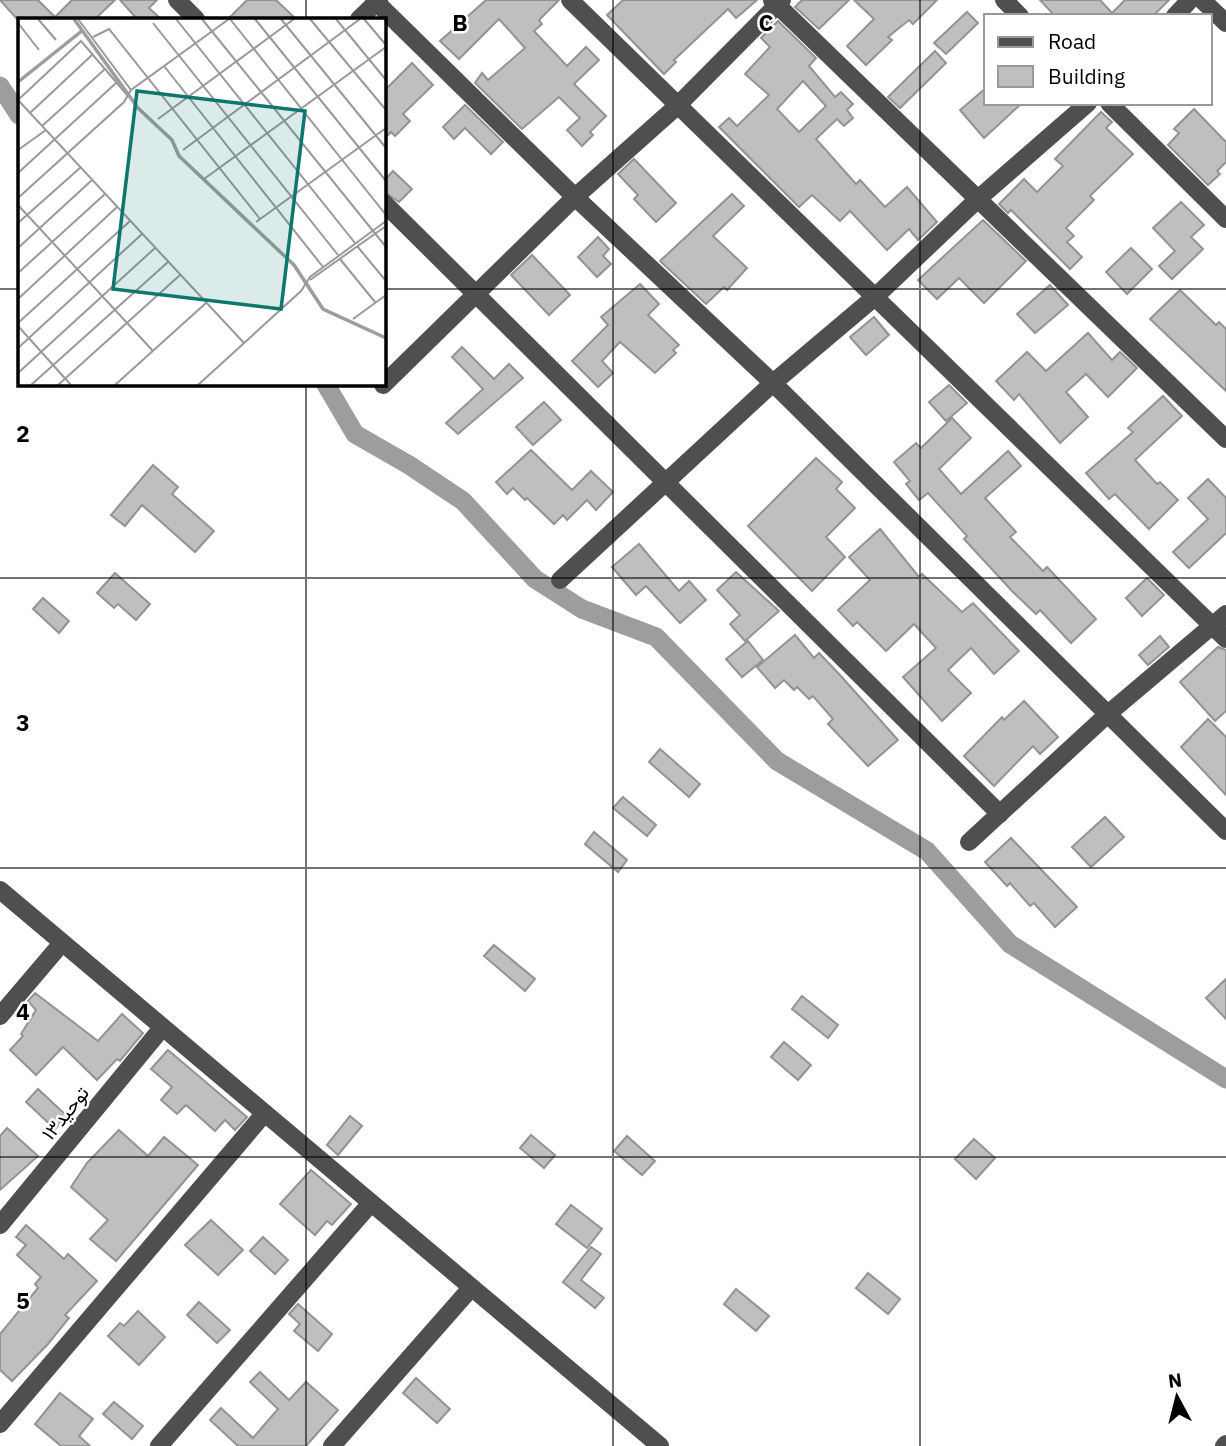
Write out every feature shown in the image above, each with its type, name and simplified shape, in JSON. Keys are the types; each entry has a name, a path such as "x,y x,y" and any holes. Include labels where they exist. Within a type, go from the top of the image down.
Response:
{"street":[{"path":"177,0 195,18"},
{"path":"570,0 676,107 1222,626 1109,713 969,842"},
{"path":"1004,0 1018,14"},
{"path":"1177,14 1190,0"},
{"path":"1202,0 1226,23"},
{"path":"360,18 377,1 575,197 773,383 1226,831"},
{"path":"385,383 575,197 676,107 777,2 1226,439"},
{"path":"561,580 773,383 876,296 979,198 1086,105"},
{"path":"1112,105 1226,219"},
{"path":"385,204 1000,814"},
{"path":"0,890 660,1446"},
{"path":"0,1016 62,943"},
{"name":"توحید۱۳","path":"0,1225 162,1028"},
{"path":"0,1424 264,1114"},
{"path":"159,1446 370,1203"},
{"path":"332,1446 471,1288"}],"building":[{"path":"0,0 38,0 55,17 72,0 115,0 96,18 17,19"},
{"path":"120,0 157,0 149,8 160,18 136,18"},
{"path":"247,0 276,0 295,18 229,18"},
{"path":"486,0 559,0 539,20 542,24 534,31 567,66 586,47 599,60 574,84 606,116 590,132 593,135 582,146 567,130 580,118 559,97 522,129 475,83 482,73 488,80 525,48 499,19 459,59 440,41"},
{"path":"623,0 757,0 736,18 728,9 674,60 676,62 664,74 607,15"},
{"path":"802,0 849,0 819,29 795,7"},
{"path":"854,0 937,0 913,24 909,20 888,37 892,40 866,65 847,46 874,19"},
{"path":"1040,0 1100,0 1112,13 1125,0 1169,0 1155,14 1053,14"},
{"path":"967,12 978,23 946,54 934,43"},
{"path":"778,21 816,58 809,66 835,97 841,92 853,104 847,110 853,118 844,126 837,119 816,139 856,184 860,180 885,207 907,187 937,222 918,240 909,229 887,250 850,211 840,221 812,195 799,207 719,127 729,118 737,126 769,95 745,74 770,47 761,38","holes":["803,81 826,106 799,132 777,109"]},
{"path":"935,51 946,63 900,108 888,97"},
{"path":"412,63 433,85 403,114 410,121 395,136 391,132 385,138 385,90"},
{"path":"984,90 984,105 1020,105 984,138 960,110"},
{"path":"465,105 503,142 491,154 465,128 454,139 443,127"},
{"path":"1194,109 1226,142 1226,162 1217,171 1220,174 1208,185 1168,145 1179,133 1174,129"},
{"path":"1101,112 1112,122 1106,128 1133,154 1090,196 1094,200 1066,228 1074,236 1067,242 1082,257 1070,269 1011,210 1008,213 999,204 1024,179 1037,192 1063,166 1055,159"},
{"path":"634,159 676,203 656,222 634,199 638,195 618,174"},
{"path":"393,171 412,189 399,202 385,192 385,180"},
{"path":"732,194 744,206 713,236 747,268 727,290 724,287 706,304 660,261"},
{"path":"1181,202 1204,225 1191,237 1203,249 1172,279 1159,266 1175,251 1153,228"},
{"path":"983,220 1026,261 984,303 959,278 937,299 918,280"},
{"path":"598,237 609,249 603,256 611,264 597,277 578,257"},
{"path":"1131,248 1152,269 1127,294 1106,272"},
{"path":"532,255 570,295 549,315 511,275"},
{"path":"640,284 659,304 648,315 679,345 673,350 676,353 655,373 620,342 602,361 613,373 598,387 572,361 608,325 601,317"},
{"path":"1050,285 1068,305 1035,333 1017,314"},
{"path":"1180,290 1216,325 1219,322 1226,329 1226,391 1150,319"},
{"path":"874,317 889,335 866,355 850,337"},
{"path":"1088,333 1112,360 1120,352 1137,368 1108,397 1086,374 1066,392 1088,417 1060,443 1019,394 1014,400 996,381 1027,352 1046,371"},
{"path":"462,347 494,379 509,364 523,378 458,434 446,423 483,389 452,357"},
{"path":"949,385 967,403 946,421 929,402"},
{"path":"1163,396 1182,416 1135,460 1157,484 1160,482 1178,500 1149,529 1115,494 1109,499 1086,473 1133,432 1128,428"},
{"path":"544,402 561,420 533,445 516,427"},
{"path":"952,418 971,438 939,469 961,494 1008,451 1021,466 985,498 1016,532 1010,537 1043,571 1047,567 1096,619 1071,643 1040,610 1036,614 1012,591 964,539 967,536 928,493 919,500 906,484 910,481 894,462 916,443 921,448"},
{"path":"531,450 572,490 591,471 613,492 596,510 587,500 567,520 563,515 554,524 527,498 525,500 513,488 507,494 496,482"},
{"path":"816,458 842,482 836,489 855,508 826,537 845,557 812,591 748,526"},
{"path":"153,465 178,487 172,494 214,531 195,552 142,505 125,526 111,515"},
{"path":"1208,479 1226,498 1226,533 1189,568 1173,552 1208,519 1188,498"},
{"path":"880,529 919,577 922,574 962,612 973,603 1019,651 994,674 971,648 948,670 971,693 942,721 903,677 936,648 914,624 886,651 857,622 853,626 838,610 870,580 849,557"},
{"path":"639,544 679,591 689,581 706,600 680,623 646,586 636,595 612,567"},
{"path":"736,572 779,611 745,641 730,624 740,615 717,590"},
{"path":"115,573 150,604 136,620 118,604 114,608 97,593"},
{"path":"1147,578 1164,595 1142,616 1126,598"},
{"path":"43,598 69,621 59,633 33,609"},
{"path":"795,635 814,658 819,653 898,740 868,766 828,724 833,719 813,696 809,699 797,687 794,690 784,680 775,688 757,667"},
{"path":"1160,636 1169,647 1148,665 1139,655"},
{"path":"748,641 763,660 742,677 726,659"},
{"path":"1218,647 1226,650 1226,711 1215,721 1180,682"},
{"path":"1024,701 1058,737 1040,754 1033,746 994,786 964,756 1002,717 1004,720"},
{"path":"1208,719 1226,737 1226,795 1181,747"},
{"path":"660,749 700,784 689,797 649,762"},
{"path":"623,797 656,825 647,836 613,808"},
{"path":"1105,817 1124,837 1091,867 1072,847"},
{"path":"594,832 627,860 618,872 585,844"},
{"path":"1011,838 1077,907 1055,927 1034,903 1030,906 1010,883 1007,886 985,862"},
{"path":"494,945 535,979 525,991 484,956"},
{"path":"1226,979 1226,1019 1206,998"},
{"path":"35,993 98,1041 122,1014 143,1033 120,1061 117,1059 97,1080 63,1047 36,1075 10,1050 23,1036 21,1034 36,1010 28,1001"},
{"path":"802,996 838,1025 828,1038 792,1009"},
{"path":"784,1042 811,1065 798,1080 771,1057"},
{"path":"168,1050 247,1117 235,1130 225,1120 215,1131 186,1105 177,1114 161,1100 172,1087 151,1069"},
{"path":"38,1089 67,1116 55,1129 26,1102"},
{"path":"350,1116 362,1126 338,1155 327,1145"},
{"path":"7,1128 38,1156 0,1190 0,1136"},
{"path":"119,1130 148,1156 164,1137 198,1165 116,1261 90,1239 108,1220 71,1187 87,1163"},
{"path":"531,1135 555,1155 544,1168 520,1148"},
{"path":"627,1136 655,1161 642,1175 614,1151"},
{"path":"974,1139 995,1158 976,1179 955,1159"},
{"path":"311,1170 351,1204 332,1225 327,1221 315,1235 280,1204"},
{"path":"571,1205 602,1229 587,1248 556,1224"},
{"path":"211,1220 243,1250 218,1275 185,1245"},
{"path":"26,1225 64,1259 68,1254 97,1281 65,1315 69,1318 48,1344 12,1381 0,1370 0,1334 38,1288 35,1284 41,1277 17,1255 26,1245 16,1237"},
{"path":"263,1237 288,1260 275,1274 250,1251"},
{"path":"591,1247 601,1254 581,1280 604,1298 595,1308 563,1282"},
{"path":"868,1273 900,1299 888,1314 856,1288"},
{"path":"736,1289 769,1316 756,1331 724,1304"},
{"path":"199,1302 230,1330 217,1343 187,1315"},
{"path":"298,1304 332,1334 318,1351 294,1331 300,1324 289,1314"},
{"path":"138,1311 165,1337 139,1365 108,1336 120,1323 124,1326"},
{"path":"260,1372 289,1400 306,1382 338,1410 306,1446 238,1446 210,1420 221,1408 253,1438 278,1409 250,1382"},
{"path":"416,1378 450,1409 437,1423 403,1393"},
{"path":"60,1393 93,1419 79,1436 90,1446 61,1446 35,1424"},
{"path":"114,1402 143,1426 132,1439 103,1414"}],"waterway":[{"path":"0,86 18,113"},
{"path":"326,385 355,434 409,465 463,501 535,579 582,609 656,637 777,761 927,851 1010,944 1226,1079"}]}
